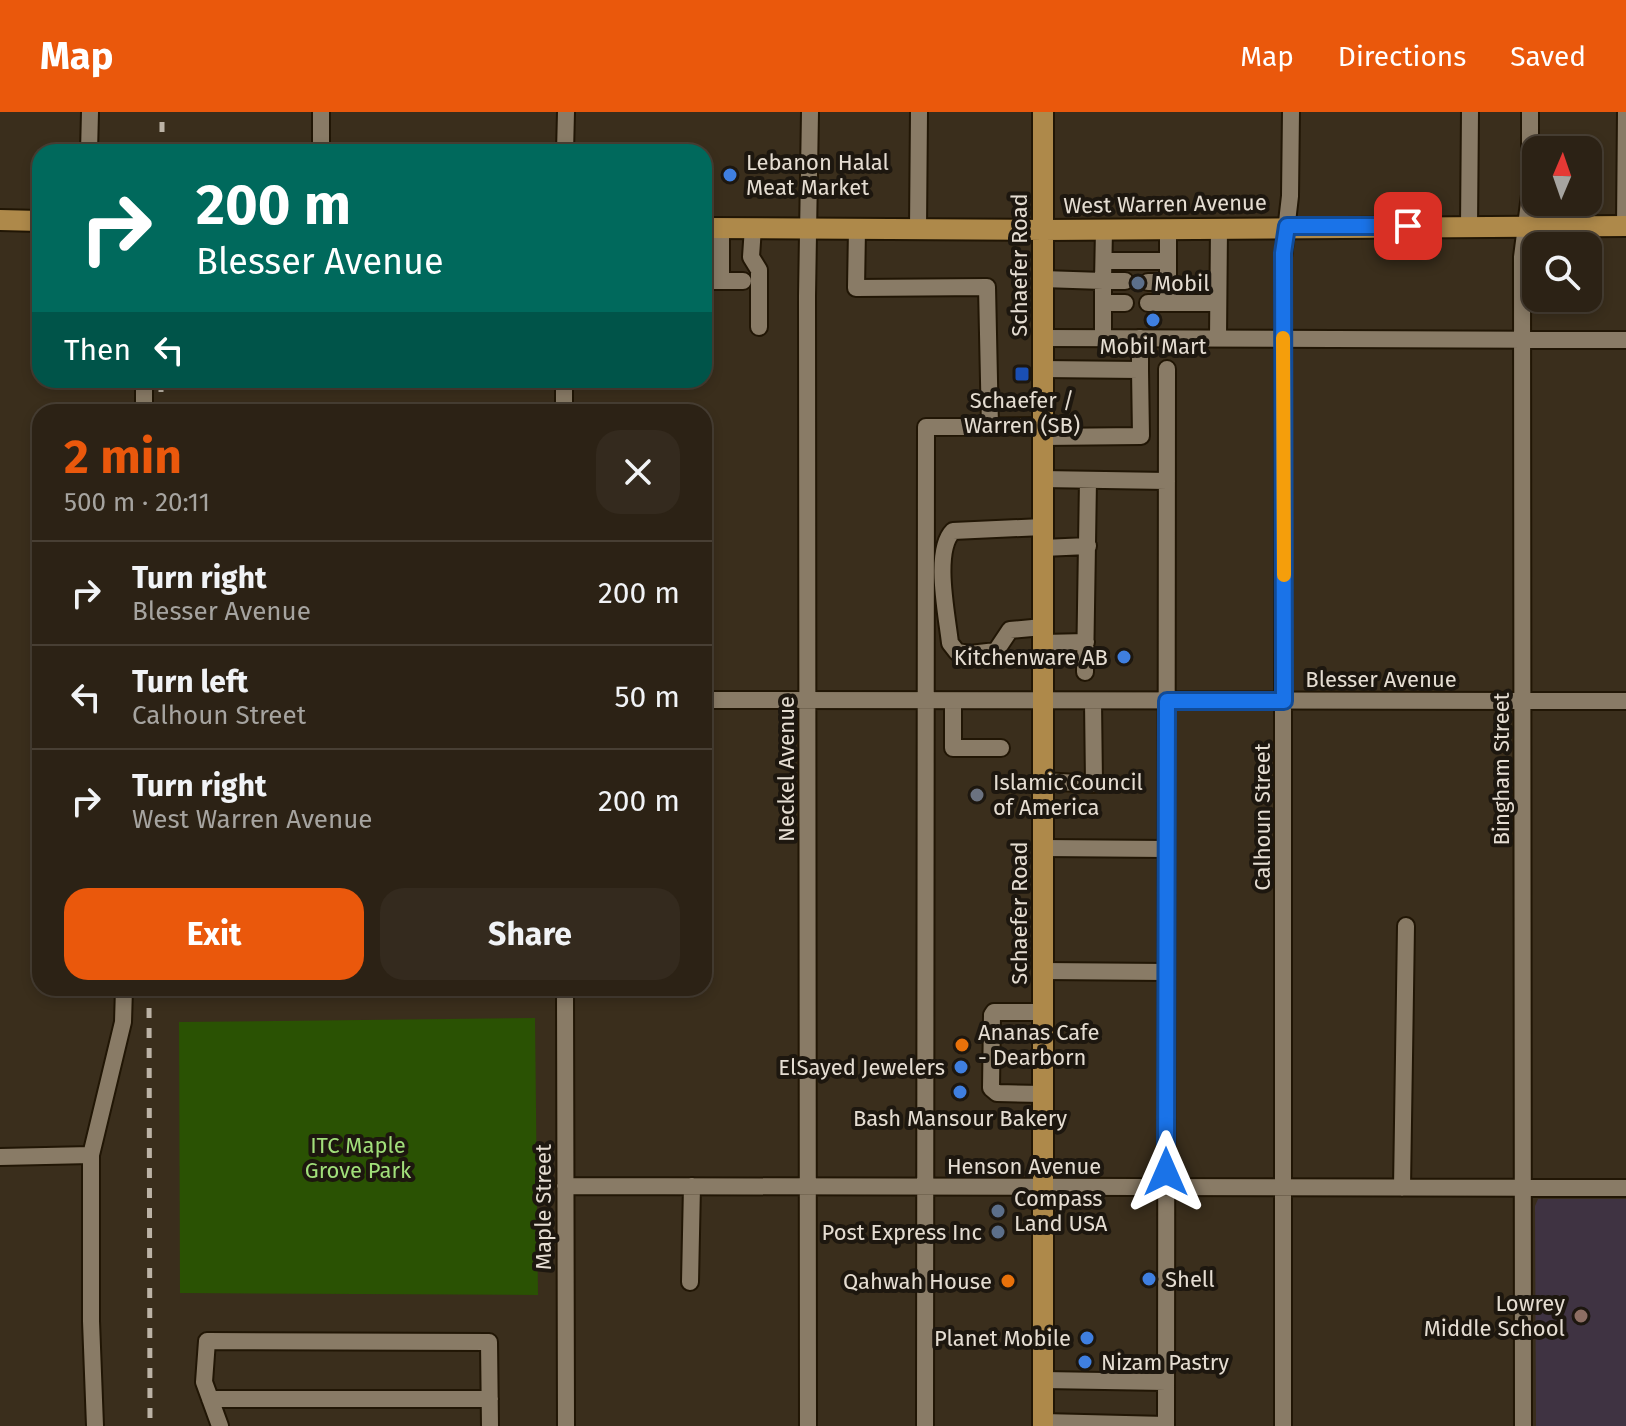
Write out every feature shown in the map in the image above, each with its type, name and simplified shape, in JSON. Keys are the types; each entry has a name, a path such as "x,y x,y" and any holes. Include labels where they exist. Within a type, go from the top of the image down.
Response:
{"main road":[{"name":"Schaefer Road","path":"1043,112 1043,1424"},
{"path":"0,220 32,221"},
{"name":"West Warren Avenue","path":"712,228 1043,230 1625,226"}],"street":[{"path":"89,144 90,112"},
{"path":"321,112 321,144"},
{"path":"565,144 566,112"},
{"name":"Neckel Avenue","path":"808,1426 807,296 810,112"},
{"path":"918,229 919,112"},
{"name":"Calhoun Street","path":"1283,1426 1283,253 1290,196 1291,112"},
{"path":"1469,226 1470,112"},
{"name":"Bingham Street","path":"1523,1426 1522,257 1530,195 1530,112"},
{"path":"1625,226 1626,112"},
{"path":"753,227 751,257 759,270 759,327"},
{"path":"712,228 712,281 743,281"},
{"path":"1168,228 1168,303"},
{"path":"1218,338 1219,228"},
{"path":"857,229 856,288 987,287 990,427"},
{"path":"1103,337 1104,229"},
{"path":"1104,261 1168,261"},
{"path":"1043,279 1125,281"},
{"path":"1148,282 1168,282"},
{"path":"1103,303 1125,303"},
{"path":"1148,303 1218,303"},
{"path":"1042,338 1626,340"},
{"path":"925,1426 926,427 990,427 1141,436 1140,338"},
{"path":"1042,369 1140,370"},
{"path":"1043,1424 1166,1426 1167,369"},
{"path":"1042,479 1167,481"},
{"path":"1085,672 1088,480"},
{"path":"1086,642 1010,630 996,651 957,652 950,643 942,564 946,538 953,531 1043,538 1088,546"},
{"name":"Blesser Avenue","path":"712,700 1626,701"},
{"path":"953,701 953,748 1001,748"},
{"path":"1043,781 1094,784 1093,701"},
{"path":"1043,848 1166,849"},
{"path":"1402,1188 1406,926"},
{"path":"1043,971 1166,972"},
{"path":"95,1426 91,1321 91,1155 123,1022 124,996"},
{"name":"Maple Street","path":"565,996 566,1426"},
{"path":"1043,1012 994,1012 991,1088 997,1093 1043,1094"},
{"path":"0,1157 91,1155"},
{"name":"Henson Avenue","path":"565,1186 1626,1188"},
{"path":"690,1282 692,1186"},
{"path":"220,1426 204,1382 207,1341 489,1342 490,1426"},
{"path":"1043,1380 1166,1382"},
{"path":"210,1399 490,1399"}],"shaded area":[{"name":"Lowrey Middle School","path":"1538,1199 1626,1199 1626,1426 1536,1426 1535,1206"}],"green space":[{"name":"ITC Maple Grove Park","path":"535,1018 538,1295 180,1293 179,1022"}],"railway":[{"path":"162,112 162,144"},
{"path":"161,388 161,404"},
{"path":"149,996 150,1426"}],"slow traffic":[{"path":"1283,338 1284,575"}],"place":[{"name":"Lebanon Halal Meat Market","path":"730,175"},
{"name":"Mobil","path":"1138,283"},
{"name":"Mobil Mart","path":"1153,320"},
{"name":"Schaefer / Warren (SB)","path":"1022,374"},
{"name":"Kitchenware AB","path":"1124,657"},
{"name":"Islamic Council of America","path":"977,795"},
{"name":"Ananas Cafe - Dearborn","path":"962,1045"},
{"name":"ElSayed Jewelers","path":"961,1067"},
{"name":"Bash Mansour Bakery","path":"960,1092"},
{"name":"Compass Land USA","path":"998,1211"},
{"name":"Post Express Inc","path":"998,1232"},
{"name":"Shell","path":"1149,1279"},
{"name":"Qahwah House","path":"1008,1281"},
{"name":"Lowrey Middle School","path":"1581,1316"},
{"name":"Planet Mobile","path":"1087,1338"},
{"name":"Nizam Pastry","path":"1085,1362"}],"route":[{"path":"1166,1172 1167,701 1284,701 1283,253 1287,226 1408,226"}]}
